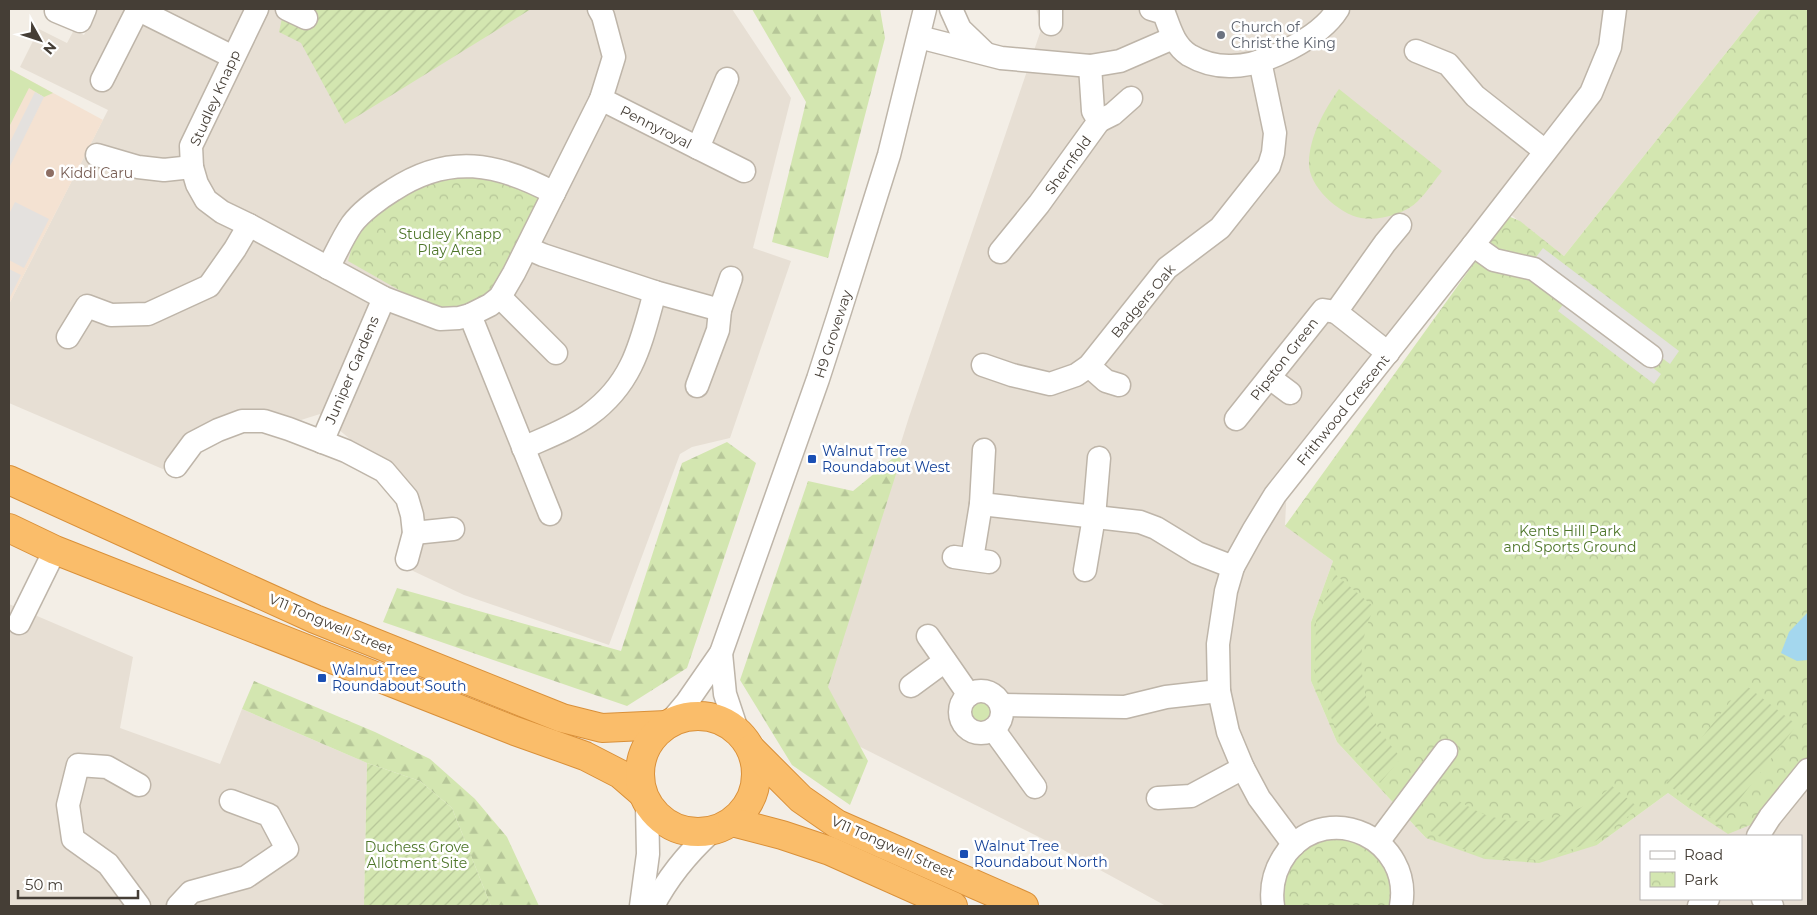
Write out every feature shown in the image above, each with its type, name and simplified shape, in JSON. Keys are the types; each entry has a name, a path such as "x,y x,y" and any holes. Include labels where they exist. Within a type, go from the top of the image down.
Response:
{"highway":[{"name":"V11 Tongwell Street","path":"9,480 315,619 562,718 602,728 668,723"},
{"path":"9,528 56,550 506,727 585,756 620,774 644,798 658,818 674,828 692,833 721,827 782,835 830,851 953,906"},
{"path":"644,798 639,768 648,743 668,723 694,715 717,718 744,739 756,769 755,789 746,808 721,827"},
{"name":"V11 Tongwell Street","path":"744,739 801,799 837,824 1024,906"}],"street":[{"path":"56,11 80,21 85,9"},
{"path":"102,80 137,9 233,57"},
{"name":"Studley Knapp","path":"257,9 191,146 192,168 206,200 222,212 384,298 440,319 470,315 490,305 500,297 527,248 601,99 614,57 603,16 599,9"},
{"path":"951,9 960,28 985,53"},
{"path":"1151,9 1164,13 1173,38 1188,54 1206,63 1230,66 1260,61 1290,49 1317,31 1338,9"},
{"name":"Frithwood Crescent","path":"1294,844 1259,798 1243,768 1228,732 1219,691 1218,644 1226,591 1233,567 1252,531 1275,495 1473,246 1591,93 1610,47 1615,9"},
{"name":"H9 Groveway","path":"668,723 687,702 721,653 818,379 889,156 924,10"},
{"path":"919,37 1001,58 1090,66 1120,61 1173,38"},
{"path":"1416,51 1448,64 1475,96 1545,151"},
{"name":"Badgers Oak","path":"982,365 1012,375 1050,384 1076,375 1090,366 1168,268 1220,228 1269,166 1274,153 1276,133 1260,61"},
{"name":"Shernfold","path":"1000,252 1039,204 1099,121 1093,111 1090,66"},
{"name":"Pennyroyal","path":"601,99 698,148 727,79"},
{"path":"1099,121 1113,114 1131,98"},
{"path":"698,148 744,171"},
{"path":"97,155 138,167 164,170 192,168"},
{"path":"328,268 353,223 382,197 410,178 440,169 470,165 504,171 530,180 554,193"},
{"path":"68,337 87,306 110,315 148,314 209,286 249,225"},
{"name":"Pipston Green","path":"1336,312 1379,238 1400,225"},
{"path":"1473,246 1494,260 1534,269 1651,356"},
{"path":"527,248 656,292 719,320"},
{"path":"697,386 719,320 730,278"},
{"path":"523,448 589,415 618,388 636,356 656,292"},
{"path":"500,297 556,353"},
{"name":"Juniper Gardens","path":"322,442 384,298"},
{"name":"Pipston Green","path":"1236,419 1323,310 1336,312 1388,353"},
{"path":"470,315 550,514"},
{"path":"1090,366 1106,381 1119,385"},
{"path":"1270,378 1290,393"},
{"name":"Juniper Gardens","path":"176,466 193,443 242,420 264,421 346,451 384,471 406,498 412,515 414,533 407,559"},
{"path":"972,560 981,504 984,450"},
{"path":"1086,570 1094,517 1099,458"},
{"path":"981,504 1140,522 1156,528 1197,553 1233,567"},
{"path":"414,533 453,529"},
{"path":"19,623 56,550"},
{"path":"928,636 969,694"},
{"name":"H9 Groveway","path":"721,653 725,694 744,739"},
{"path":"911,686 945,662"},
{"path":"1001,705 1125,707 1166,697 1219,691"},
{"path":"988,692 1001,705 1001,718 993,729 988,732 974,732 964,724 961,718 961,705 969,694 988,692"},
{"path":"993,729 1035,787"},
{"path":"1378,842 1446,751"},
{"path":"138,906 108,864 73,839 68,805 78,765 107,767 139,785"},
{"path":"1152,798 1191,796 1243,768"},
{"path":"1759,835 1770,817 1808,770"},
{"path":"640,906 648,854 644,798"},
{"path":"178,906 191,892 246,877 287,849 269,815 231,801"},
{"path":"653,906 662,888 680,863 721,827"},
{"path":"1273,906 1273,883 1280,862 1294,844 1309,834 1326,829 1345,828 1362,832 1378,842 1393,858 1401,877 1403,894 1401,906"}],"shaded area":[{"path":"98,9 732,9 791,98 753,248 791,261 730,438 692,447 680,454 609,645 464,595 411,570 419,546 379,456 356,444 320,414 301,420 262,411 185,442 165,470 9,403 9,304 108,110 20,67 39,29 67,43 74,30 84,35"},
{"path":"1036,9 1761,9 1564,256 1496,203 1288,465 1285,525 1333,561 1311,622 1311,681 1337,742 1426,838 1597,845 1668,793 1728,833 1808,745 1808,906 1166,906 1045,840 813,723 909,417 1042,27"},
{"path":"9,69 103,120 9,304"},
{"path":"35,92 44,97 9,168 9,144"},
{"path":"15,202 49,219 24,268 9,260 9,214"},
{"path":"1543,248 1679,351 1670,364 1533,261"},
{"path":"9,269 21,275 9,299"},
{"path":"1566,301 1661,374 1654,384 1558,311"},
{"path":"9,604 133,657 120,728 220,764 242,709 367,763 364,906 9,906"}],"green space":[{"path":"284,9 531,9 345,124 301,43 279,32"},
{"path":"752,9 880,9 885,38 828,258 772,242 806,102"},
{"name":"Kents Hill Park and Sports Ground","path":"1761,9 1808,9 1808,770 1770,817 1728,834 1668,793 1597,845 1539,863 1485,859 1426,838 1337,742 1311,681 1311,622 1333,561 1285,526 1508,216 1520,221 1564,256"},
{"path":"9,69 53,93 44,97 29,88 9,127"},
{"path":"1339,89 1442,171 1413,206 1391,216 1361,218 1343,211 1326,198 1319,189 1310,172 1309,163 1312,143 1323,114"},
{"name":"Studley Knapp Play Area","path":"491,174 547,198 504,282 464,310 440,310 399,290 348,261 353,244 372,216 427,179"},
{"path":"727,442 756,463 687,668 627,706 383,622 397,588 621,651 682,463"},
{"path":"904,449 828,687 868,761 850,805 792,765 740,680 808,481 853,491"},
{"path":"1335,574 1374,607 1363,642 1361,663 1363,683 1368,704 1377,725 1401,758 1380,783 1340,740 1315,676 1316,621"},
{"path":"254,681 375,732 430,759 475,799 507,837 539,906 491,906 452,808 420,781 367,763 242,709"},
{"path":"1744,684 1797,725 1720,825 1666,783"},
{"path":"981,698 991,702 995,712 991,722 981,726 971,722 967,712 971,702"},
{"name":"Duchess Grove Allotment Site","path":"367,763 420,781 452,808 491,906 364,906"},
{"path":"1612,786 1639,808 1596,841 1538,860 1491,857 1456,847 1429,830 1455,799 1486,815 1520,821 1537,821 1569,813 1584,806"},
{"path":"1344,837 1363,842 1389,870 1393,906 1283,906 1284,877 1292,859 1306,846 1324,838"}],"water":[{"path":"1808,612 1808,660 1797,661 1781,653 1789,632"}],"place":[{"name":"Church of Christ the King","path":"1221,35"},
{"name":"Kiddi Caru","path":"50,173"},
{"name":"Walnut Tree Roundabout West","path":"812,459"},
{"name":"Walnut Tree Roundabout South","path":"322,678"},
{"name":"Walnut Tree Roundabout North","path":"964,854"}]}
